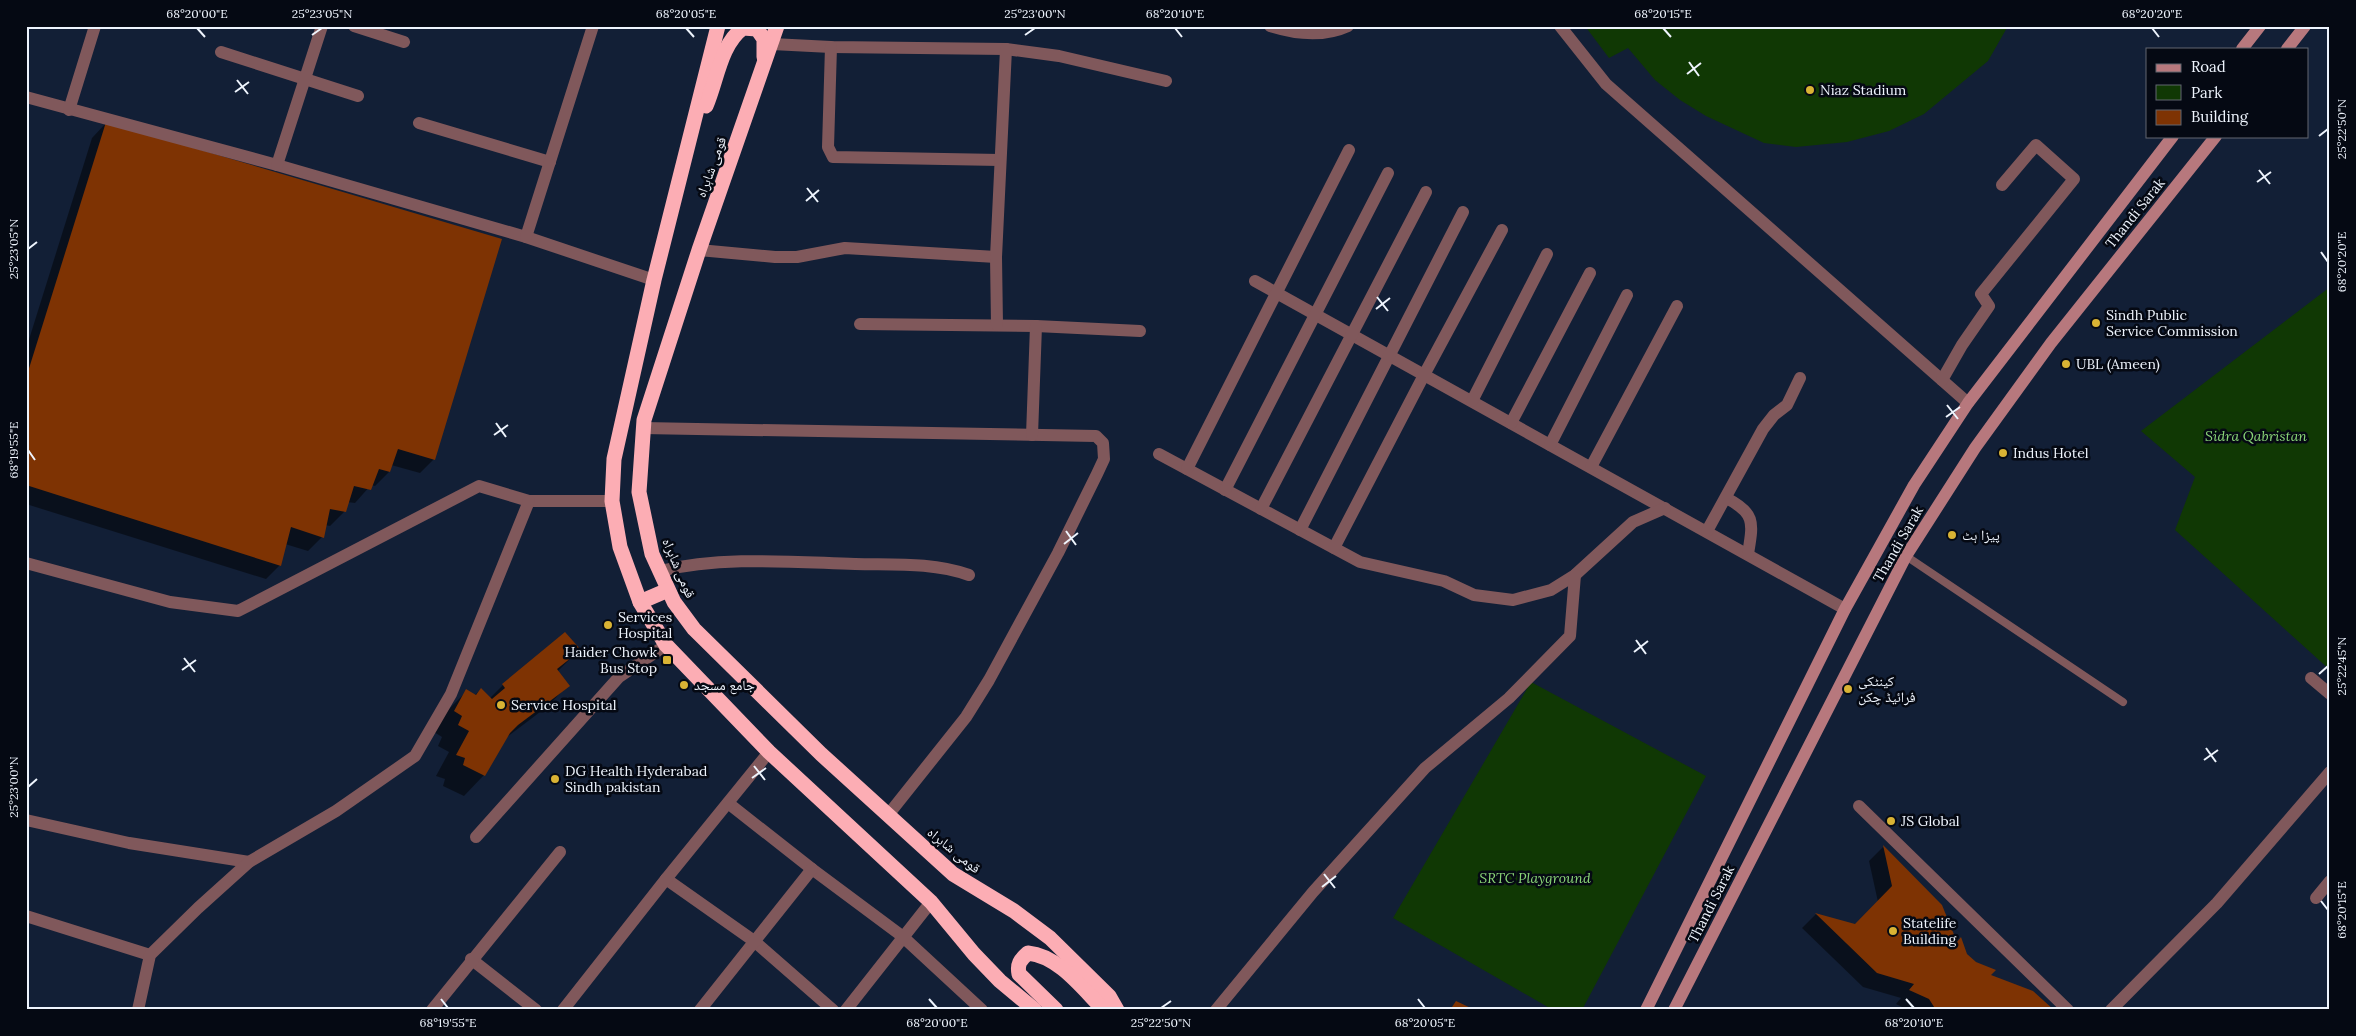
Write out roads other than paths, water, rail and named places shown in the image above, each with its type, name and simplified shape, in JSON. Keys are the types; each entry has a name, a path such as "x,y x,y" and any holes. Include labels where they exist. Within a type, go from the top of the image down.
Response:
{"highway":[{"name":"قومی شاہراہ","path":"718,26 654,280 614,459 612,501 620,547 640,602 666,645 769,752 931,902 974,954 1000,981 1034,1010"},
{"name":"قومی شاہراہ","path":"777,26 698,250 644,420 640,492 652,554 674,602 694,629 821,754 953,874 1014,911 1050,938 1109,996 1117,1010"},
{"path":"685,156 709,100 725,51 736,34 743,28 757,29 764,39 764,66"},
{"path":"640,602 668,590"},
{"path":"1056,1010 1019,974 1018,966 1021,959 1028,954 1041,955 1052,962 1104,1010"}],"main road":[{"path":"2243,48 2260,26"},
{"path":"2287,48 2305,26"},
{"name":"Thandi Sarak","path":"1646,1010 1845,609 1914,485 1968,403 2171,138"},
{"name":"Thandi Sarak","path":"1674,1010 1906,556 1975,448 2051,343 2214,138"}],"street":[{"path":"69,110 95,26"},
{"path":"276,165 322,26"},
{"path":"354,26 404,42"},
{"path":"526,237 593,26"},
{"path":"1270,26 1306,33 1326,33 1348,26"},
{"path":"1560,26 1606,84 1968,403"},
{"path":"772,44 831,47 1006,49 1059,56 1166,81"},
{"path":"831,47 828,147 833,157 1000,160"},
{"path":"997,325 996,257 1006,49"},
{"path":"221,52 358,96"},
{"path":"26,97 276,165 526,237 654,280"},
{"path":"419,123 550,162"},
{"path":"1942,380 1962,345 1989,306 1980,294 2074,179 2036,145 2002,185"},
{"path":"1187,469 1349,150"},
{"path":"1225,490 1388,173"},
{"path":"1261,509 1426,192"},
{"path":"1300,530 1463,212"},
{"path":"1334,548 1502,230"},
{"path":"698,250 776,258 845,248 996,257"},
{"path":"1472,401 1547,254"},
{"path":"1511,423 1590,272"},
{"path":"1255,281 1845,609"},
{"path":"1550,444 1627,295"},
{"path":"1591,467 1677,306"},
{"path":"860,324 997,325 1140,331"},
{"path":"1032,435 1036,326"},
{"path":"1707,531 1763,429 1774,415 1787,405 1800,378"},
{"path":"643,428 1096,436 1103,442 1104,459 1058,553 971,709 888,815"},
{"path":"1159,454 1360,562 1444,581 1474,595 1513,600 1550,590 1575,575 1633,522 1665,508"},
{"path":"26,563 170,602 238,611 479,486 529,501 612,501"},
{"path":"1726,498 1742,506 1749,514 1751,535 1748,554"},
{"path":"138,1010 150,955 249,862 336,811 415,756 451,694 529,501"},
{"path":"660,571 692,564 777,562 934,566 969,575"},
{"path":"1216,1010 1313,892 1425,768 1509,698 1570,636 1575,575"},
{"path":"476,837 619,677 666,645"},
{"path":"2311,678 2330,694"},
{"path":"563,1010 769,752"},
{"path":"2111,1010 2217,903 2330,772"},
{"path":"728,803 812,870 902,936 982,1010"},
{"path":"1859,806 2068,1010"},
{"path":"26,820 130,843 249,862"},
{"path":"432,1010 560,852"},
{"path":"700,1010 812,870"},
{"path":"666,879 754,941 833,1010"},
{"path":"2316,898 2330,881"},
{"path":"846,1010 902,936 931,902"},
{"path":"26,916 150,955"},
{"path":"472,959 536,1010"}],"lane":[{"path":"1906,556 2123,702"}],"place":[{"name":"Niaz Stadium","path":"1810,90"},
{"name":"Sindh Public Service Commission","path":"2096,323"},
{"name":"UBL (Ameen)","path":"2066,364"},
{"name":"Indus Hotel","path":"2003,453"},
{"name":"پیزا ہٹ","path":"1952,535"},
{"name":"Services Hospital","path":"608,625"},
{"name":"Haider Chowk Bus Stop","path":"667,660"},
{"name":"جامع مسجد","path":"684,685"},
{"name":"کینٹکی فرائیڈ چکن","path":"1848,689"},
{"name":"Service Hospital","path":"501,705"},
{"name":"DG Health Hyderabad Sindh pakistan","path":"555,779"},
{"name":"JS Global","path":"1891,821"},
{"name":"Statelife Building","path":"1893,931"}],"park label":[{"name":"Sidra Qabristan","path":"2256,436"},
{"name":"SRTC Playground","path":"1535,878"}]}
